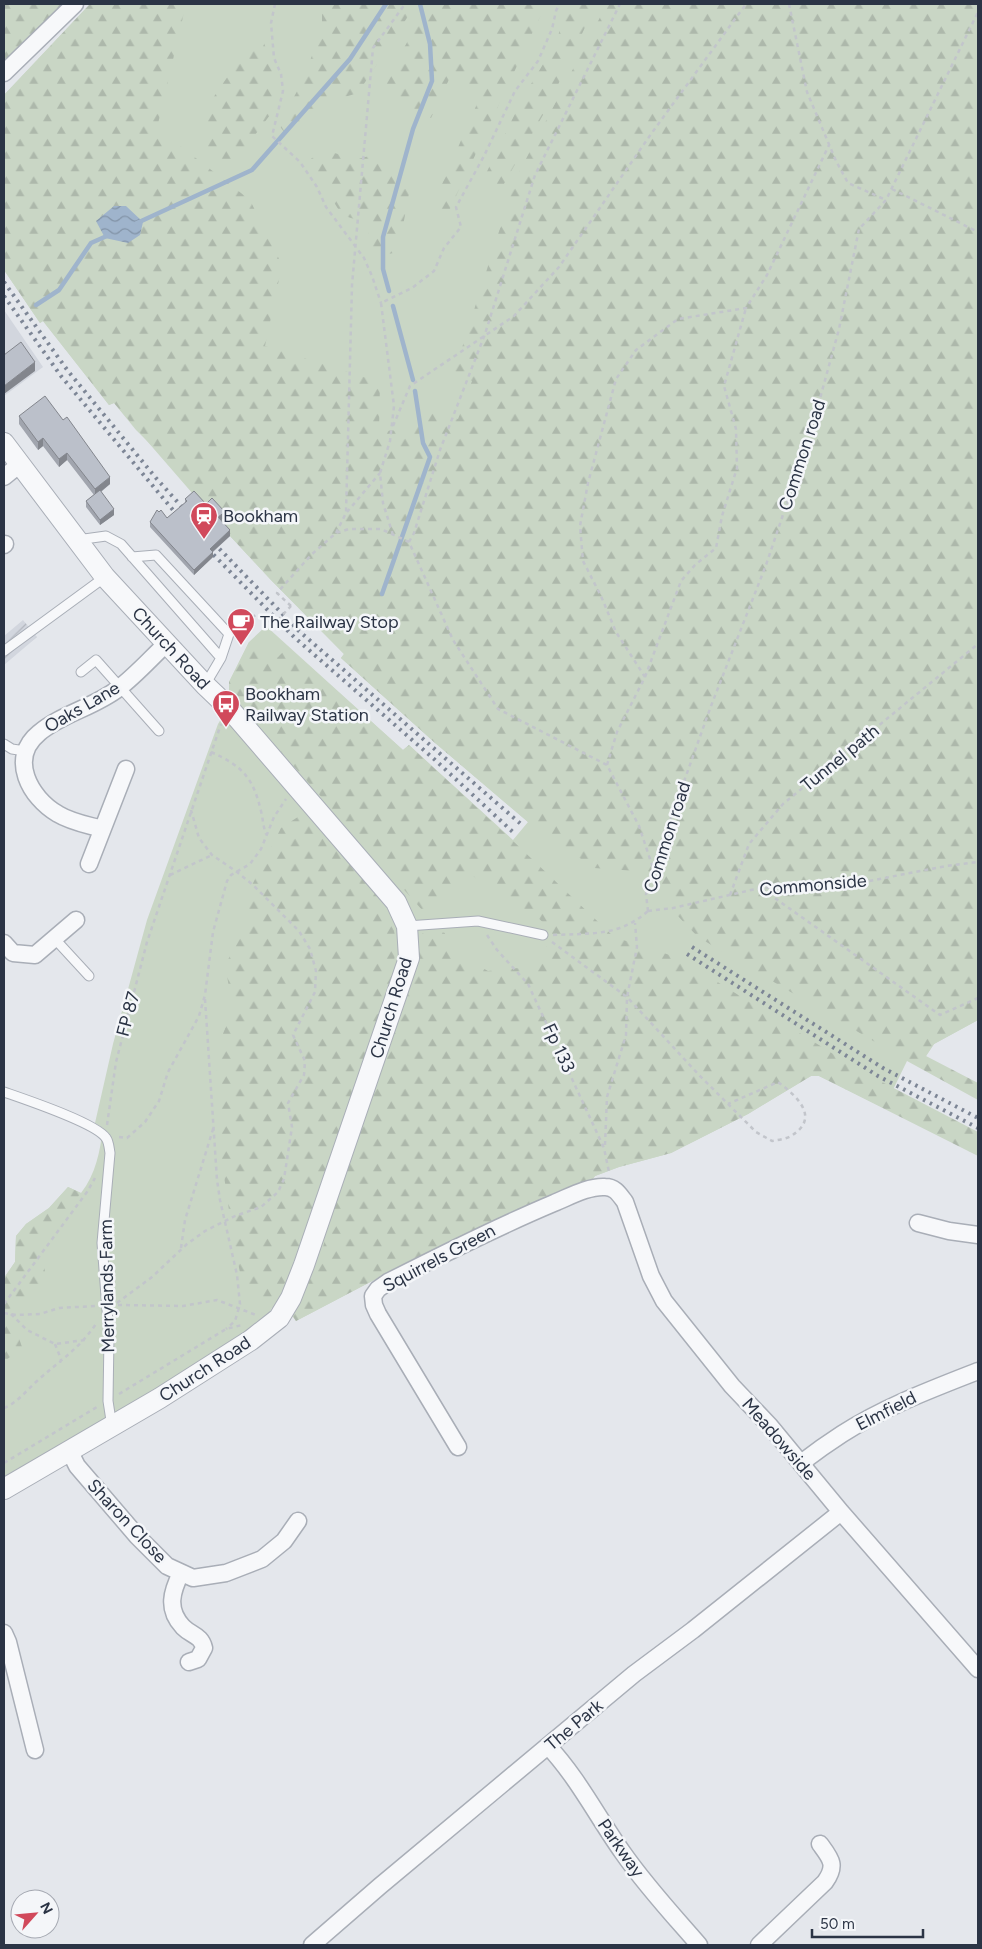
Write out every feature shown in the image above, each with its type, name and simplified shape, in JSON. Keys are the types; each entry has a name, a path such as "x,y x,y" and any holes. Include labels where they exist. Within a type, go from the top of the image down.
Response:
{"street":[{"path":"4,73 75,4"},
{"name":"Church Road","path":"4,444 105,577 205,685 228,707 396,902 407,926 408,958 304,1265 291,1298 279,1318 209,1369 4,1489"},
{"path":"4,477 20,464"},
{"name":"Oaks Lane","path":"24,751 39,732 98,702 119,688 166,643"},
{"path":"24,751 25,775 32,790 58,814 102,829"},
{"path":"89,864 126,769"},
{"path":"4,943 13,953 35,955 76,920"},
{"name":"Squirrels Green","path":"458,1447 378,1314 373,1296 378,1289 388,1282 502,1225 582,1192 599,1187 613,1188"},
{"name":"Meadowside","path":"613,1188 624,1202 651,1276 664,1301 732,1386 801,1463 841,1512 978,1669"},
{"path":"918,1223 949,1231 978,1235"},
{"name":"Elmfield","path":"801,1463 842,1434 887,1409 928,1390 978,1371"},
{"name":"Sharon Close","path":"69,1450 77,1466 136,1536 167,1566 192,1578 226,1573 262,1559 284,1541 298,1521"},
{"name":"The Park","path":"312,1945 634,1674 841,1512"},
{"path":"181,1573 172,1593 175,1614 183,1626 202,1640 204,1648 198,1659 189,1662"},
{"path":"4,1633 8,1642 35,1750"},
{"name":"Parkway","path":"548,1746 624,1854 699,1945"},
{"path":"759,1945 825,1882 831,1873 832,1863 820,1844"}],"lane":[{"path":"77,540 106,536 121,544 221,658"},
{"path":"132,557 156,555 229,634 221,658 205,685"},
{"path":"4,651 105,577"},
{"path":"81,672 96,660 119,688 160,731"},
{"path":"4,744 12,749 24,751"},
{"path":"407,926 478,921 543,935"},
{"path":"54,938 89,976"},
{"path":"4,1092 86,1124 106,1136"},
{"name":"Merrylands Farm","path":"106,1136 110,1153 102,1243 109,1336 108,1401 112,1427"}],"path":[{"path":"275,4 271,23 274,58 281,74 283,91 272,136 300,162 317,187 326,207 364,258 382,303 394,406 390,441 380,474 383,503 393,535"},
{"path":"346,513 352,285 373,48 405,4"},
{"path":"382,303 412,288 434,271 444,248 461,228 456,207 484,156 515,91 538,60 552,29 559,4"},
{"path":"409,542 414,533 440,450 484,337 536,175 620,4"},
{"path":"391,430 410,386 514,316 559,267 651,134 746,4"},
{"path":"789,4 807,92 829,145 848,183 886,200"},
{"name":"Common road","path":"648,911 646,894 653,868 711,706 766,564 810,435 839,329 859,229 886,200 978,12"},
{"path":"606,765 617,732 645,678 681,581 695,565 716,548 722,516 737,468 736,429 724,386 746,308 767,275 829,145"},
{"path":"892,189 978,232"},
{"path":"645,678 616,632 583,560 580,526 588,483 616,379 636,350 678,319 746,308"},
{"path":"229,634 257,614 272,626 292,606 278,593 312,555 336,533 346,513 380,474"},
{"path":"336,533 348,529 381,529 409,542 453,640 498,709 606,765 639,826 653,868"},
{"name":"Tunnel path","path":"730,895 749,844 783,804 978,644"},
{"name":"FP 87","path":"106,1136 116,1062 147,942 228,707"},
{"path":"211,752 240,767 248,777 257,795 266,835"},
{"path":"106,1136 127,1138 145,1122 159,1101 168,1072 199,1016 205,995 213,932 227,881 231,875 250,864 261,849 274,817 281,809 285,800 301,791"},
{"path":"191,810 199,838 212,855 253,885 299,931 310,949 316,971 315,992 293,1035 305,1061 304,1075 288,1103 292,1127 284,1179 278,1192 261,1207 225,1220 205,1231 152,1277 114,1305 183,1306 217,1300 240,1307 263,1319 279,1318"},
{"path":"169,875 212,855"},
{"name":"Commonside","path":"648,911 673,908 760,888 864,882 946,866 978,862"},
{"path":"760,888 940,1015 978,998"},
{"path":"543,935 606,933 635,923 648,911"},
{"name":"Fp 133","path":"478,921 497,950 528,984 604,1148 613,1188"},
{"path":"604,1148 607,1097 626,1035 627,997 637,947 635,923"},
{"path":"543,935 627,997 728,1104 756,1132 772,1141 791,1137 804,1123 805,1110 796,1095 778,1082 728,1104"},
{"path":"5,1461 108,1401 226,1329 235,1321 240,1307 237,1276 217,1180 215,1124 205,995"},
{"path":"181,1250 185,1220 215,1124"},
{"path":"4,1304 88,1192 97,1175"},
{"path":"4,1313 40,1314 59,1308 107,1308"},
{"path":"4,1408 11,1405 85,1340 107,1308"},
{"path":"11,1314 27,1330 55,1344 85,1340"},
{"path":"226,1329 244,1324"},
{"path":"55,1344 61,1359 60,1363"}],"shaded area":[{"path":"4,310 43,367 4,396"},
{"path":"23,620 37,637 4,665 4,636"}],"green space":[{"path":"4,4 65,4 4,63"},
{"path":"90,4 978,4 978,1020 934,1044 926,1056 907,1061 884,1108 819,1076 811,1076 748,1114 671,1153 619,1167 595,1176 589,1184 518,1210 397,1268 296,1321 290,1313 272,1308 265,1320 179,1379 4,1479 4,1278 15,1262 16,1236 26,1224 49,1208 68,1187 81,1193 94,1170 99,1154 103,1128 95,1123 113,1044 147,920 218,724 233,699 229,692 229,682 249,642 266,626 403,750 409,745 513,840 528,822 434,742 341,658 344,654 218,523 224,517 136,430 114,403 109,405 43,321 40,323 4,270 4,95"},
{"path":"90,4 186,4 157,128 250,200 282,265 265,346 380,382 379,431 406,430 437,409 458,419 472,381 454,373 516,178 607,4 978,4 978,1020 934,1044 926,1056 978,1083 978,1100 907,1061 698,937 675,913 672,902 655,881 637,871 594,868 528,822 434,742 341,658 344,654 218,523 224,517 206,509 114,403 109,405 43,321 40,323 4,270 4,95"},
{"path":"322,4 416,4 358,93 331,101 289,139 279,125 303,80 322,28"},
{"path":"429,4 546,4 449,211 437,210 442,184 480,97 452,73 431,118 388,97 385,81"},
{"path":"566,4 596,4 548,106 500,191 480,186 522,99 557,41"},
{"path":"263,40 277,81 270,115 230,168 205,157 209,139 198,120 239,60"},
{"path":"323,150 357,159 382,153 409,194 398,252 374,257 366,223 342,215 308,161"},
{"path":"249,642 278,657 288,647 403,750 409,745 614,937 679,958 859,1070 978,1132 978,1156 819,1076 811,1076 748,1114 671,1153 619,1167 595,1176 589,1184 518,1210 397,1268 296,1321 291,1313 321,1254 354,1140 414,965 419,936 429,929 445,933 443,946 488,971 540,966 552,931 534,914 511,908 472,875 455,884 439,908 423,911 229,692 229,682"},
{"path":"307,811 376,893 392,920 396,941 393,975 321,1187 287,1279 272,1308 258,1305 243,1286 234,1245 221,1155 216,1051 233,1009 225,965 248,924 243,903 281,828"},
{"path":"68,1187 81,1193 39,1248 45,1271 44,1294 9,1309 22,1347 4,1362 4,1278 15,1262 16,1236 26,1224 49,1208"}],"water":[{"path":"114,206 126,206 143,222 140,235 128,243 105,238 96,221"}],"building":[{"path":"21,342 35,362 4,386 4,355"},
{"path":"45,396 63,420 67,417 110,477 95,489 67,453 59,459 43,438 38,442 19,416"},
{"path":"100,490 114,509 100,520 86,501"},
{"path":"194,491 206,504 212,498 225,512 218,517 230,530 210,549 213,552 194,570 150,522 157,510 159,512 161,510 167,518 187,501 185,499"}],"waterway":[{"path":"137,223 252,170 350,59 386,4"},
{"path":"389,291 383,269 383,237 413,129 432,81 430,44 420,4"},
{"path":"36,305 59,290 91,243 109,235"},
{"path":"393,306 413,380"},
{"path":"382,594 430,457 423,443 415,391"}],"railway":[{"path":"4,282 68,371 156,478 191,517"},
{"path":"4,296 61,376 183,522"},
{"path":"209,538 299,631 522,825"},
{"path":"203,544 294,637 434,759 514,833"},
{"path":"692,947 883,1068 978,1118"},
{"path":"687,954 878,1076 978,1128"}],"place":[{"name":"Bookham","path":"204,540"},
{"name":"The Railway Stop","path":"241,646"},
{"name":"Bookham Railway Station","path":"226,728"}]}
